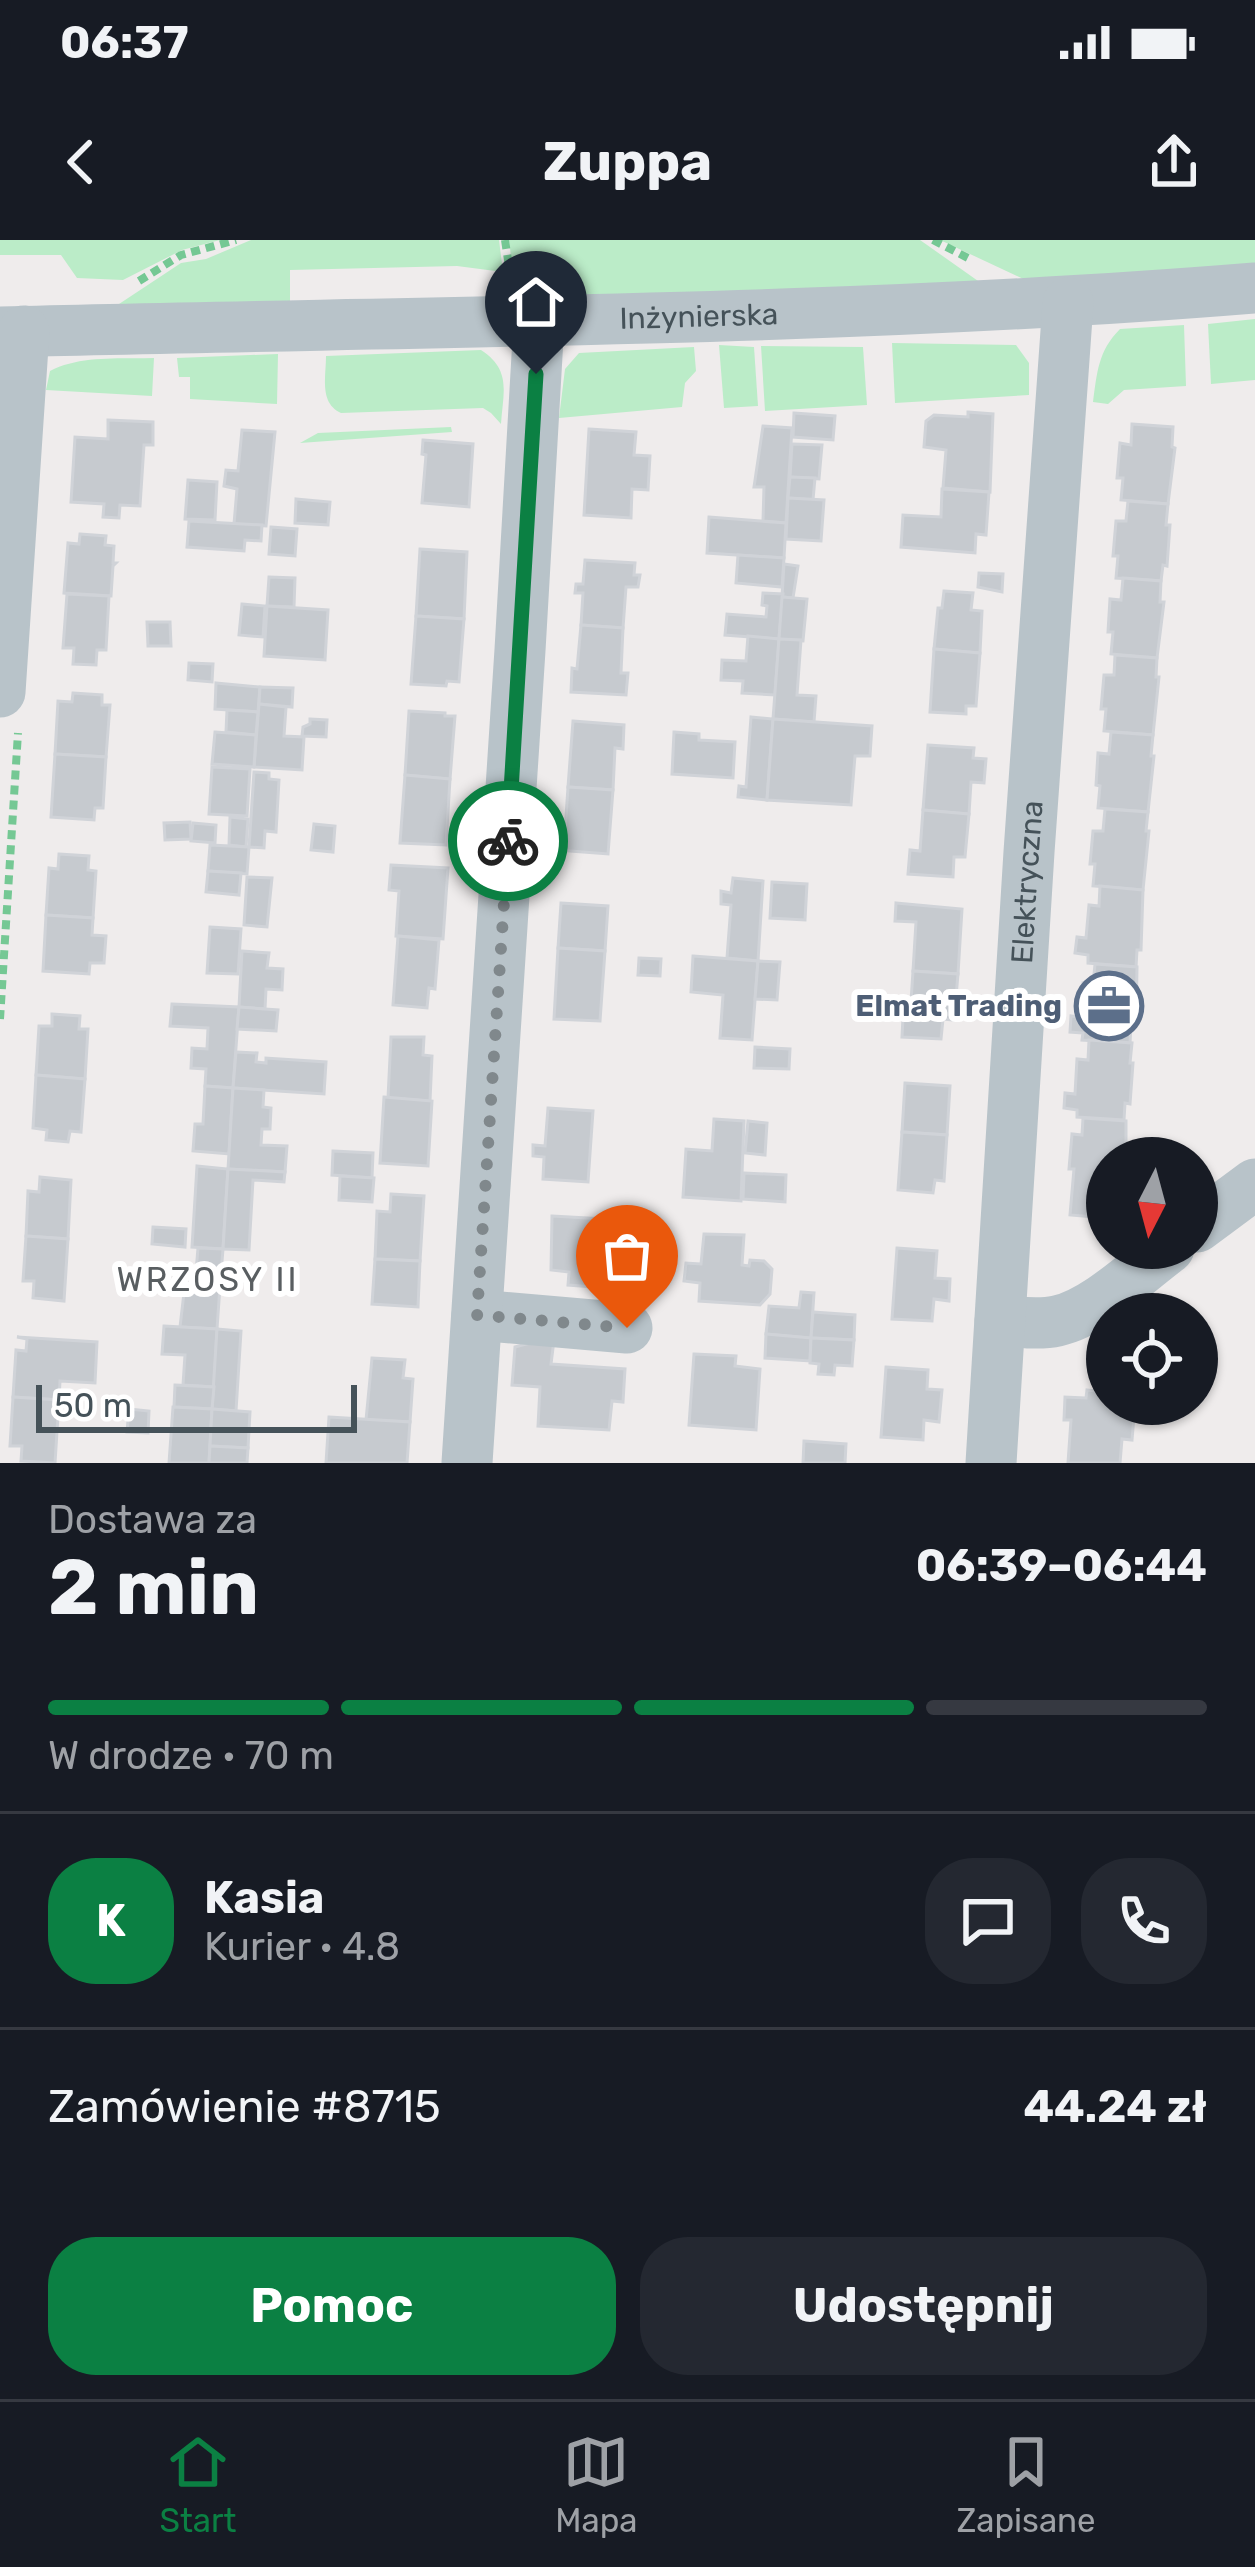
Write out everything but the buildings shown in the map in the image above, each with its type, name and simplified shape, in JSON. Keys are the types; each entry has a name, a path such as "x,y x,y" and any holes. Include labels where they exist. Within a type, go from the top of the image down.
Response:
{"street":[{"name":"Inżynierska","path":"12,332 1068,303 1255,288"},
{"name":"Elektryczna","path":"991,1463 1068,303"},
{"path":"467,1463 539,321"},
{"path":"10,703 12,332"},
{"path":"1218,1211 1255,1184"},
{"path":"1000,1321 1054,1322 1078,1314 1140,1269"},
{"path":"477,1315 627,1328"}],"path":[{"path":"100,328 123,290 181,255 236,240"},
{"path":"0,1019 10,703"}],"green space":[{"path":"0,240 220,240 182,250 123,280 77,278 61,255 0,255"},
{"path":"251,240 499,240 503,272 457,266 290,270 290,303 116,306 181,263 206,259"},
{"path":"509,240 920,240 988,288 516,297"},
{"path":"940,240 1255,240 1255,268 1032,283"},
{"path":"1255,319 1255,380 1211,384 1208,324"},
{"path":"1184,325 1186,386 1124,390 1108,404 1093,402 1103,354 1120,329"},
{"path":"892,343 1016,345 1029,363 1029,395 895,403"},
{"path":"719,345 754,347 758,406 724,408"},
{"path":"761,346 863,347 867,405 765,411"},
{"path":"694,347 696,371 685,383 682,407 559,418 565,369 579,353"},
{"path":"481,350 501,374 501,424 483,408 341,413 329,403 326,356"},
{"path":"278,354 277,404 190,399 190,377 179,377 177,358"},
{"path":"154,358 152,396 46,390 50,371 74,362"},
{"path":"451,427 452,432 300,443 318,433"}],"way so far":[{"path":"508,841 477,1315 627,1328"}],"place":[{"name":"Elmat Trading","path":"1109,1006"}],"district":[{"name":"WRZOSY II","path":"208,1279"}],"route":[{"path":"508,841 536,374"}]}
